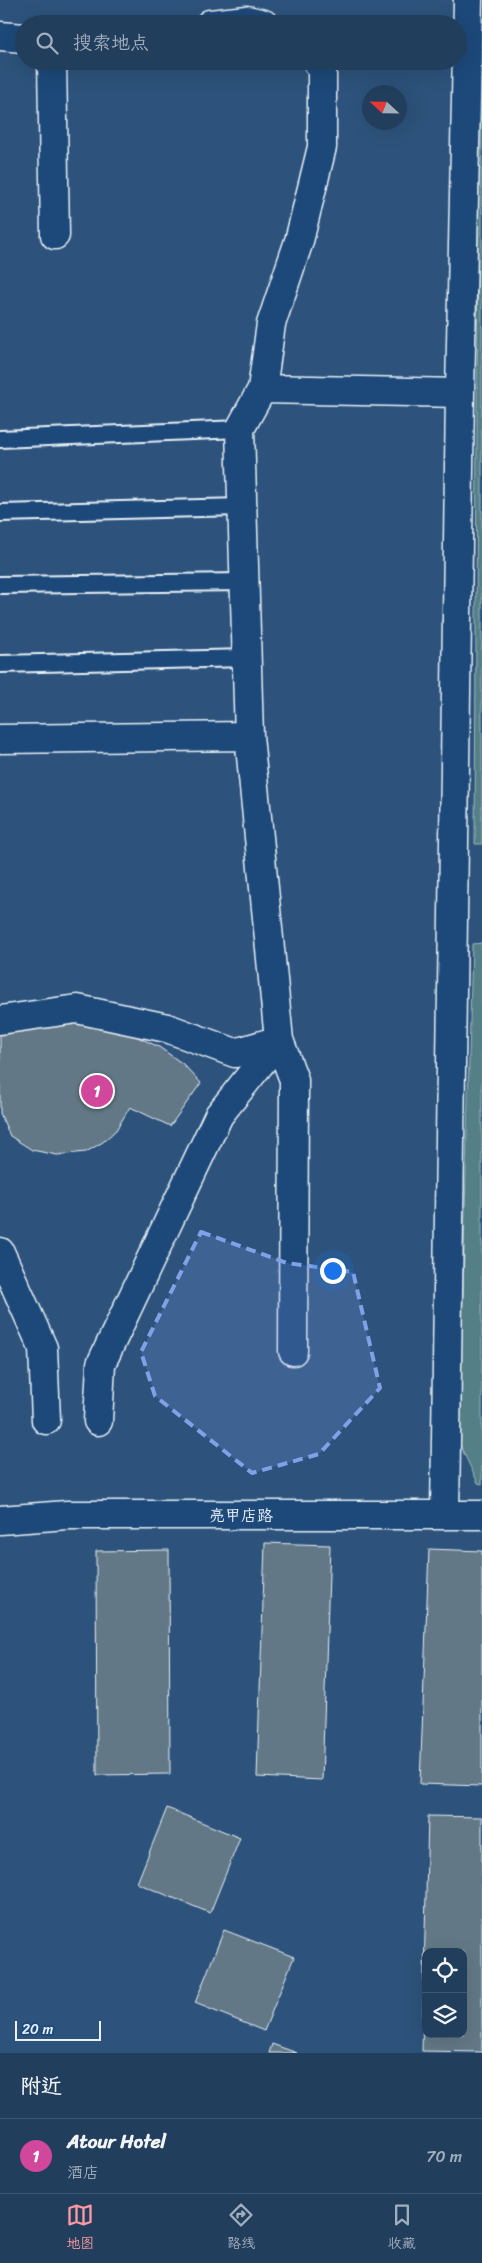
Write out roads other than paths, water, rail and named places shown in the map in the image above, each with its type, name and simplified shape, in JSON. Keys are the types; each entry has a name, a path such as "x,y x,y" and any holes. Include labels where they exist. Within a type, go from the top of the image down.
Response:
{"street":[{"path":"467,49 468,0"},
{"path":"0,36 15,37"},
{"path":"52,70 55,235"},
{"path":"293,1351 294,1080 279,1040 249,736 240,429 262,388 271,324 299,241 322,147 322,70"},
{"path":"445,1514 460,393 467,70"},
{"path":"262,388 460,393"},
{"path":"0,739 249,736"},
{"path":"0,1020 77,1009 167,1028 235,1053 279,1040"},
{"path":"98,1420 101,1364 219,1114 279,1040"},
{"path":"0,1252 43,1348 46,1420"},
{"name":"亮甲店路","path":"0,1520 67,1515 482,1515"}],"lane":[{"path":"0,439 240,429"},
{"path":"0,514 242,507"},
{"path":"0,585 244,582"},
{"path":"0,664 247,658"}],"place":[{"name":"Atour Hotel","path":"97,1091"}]}
